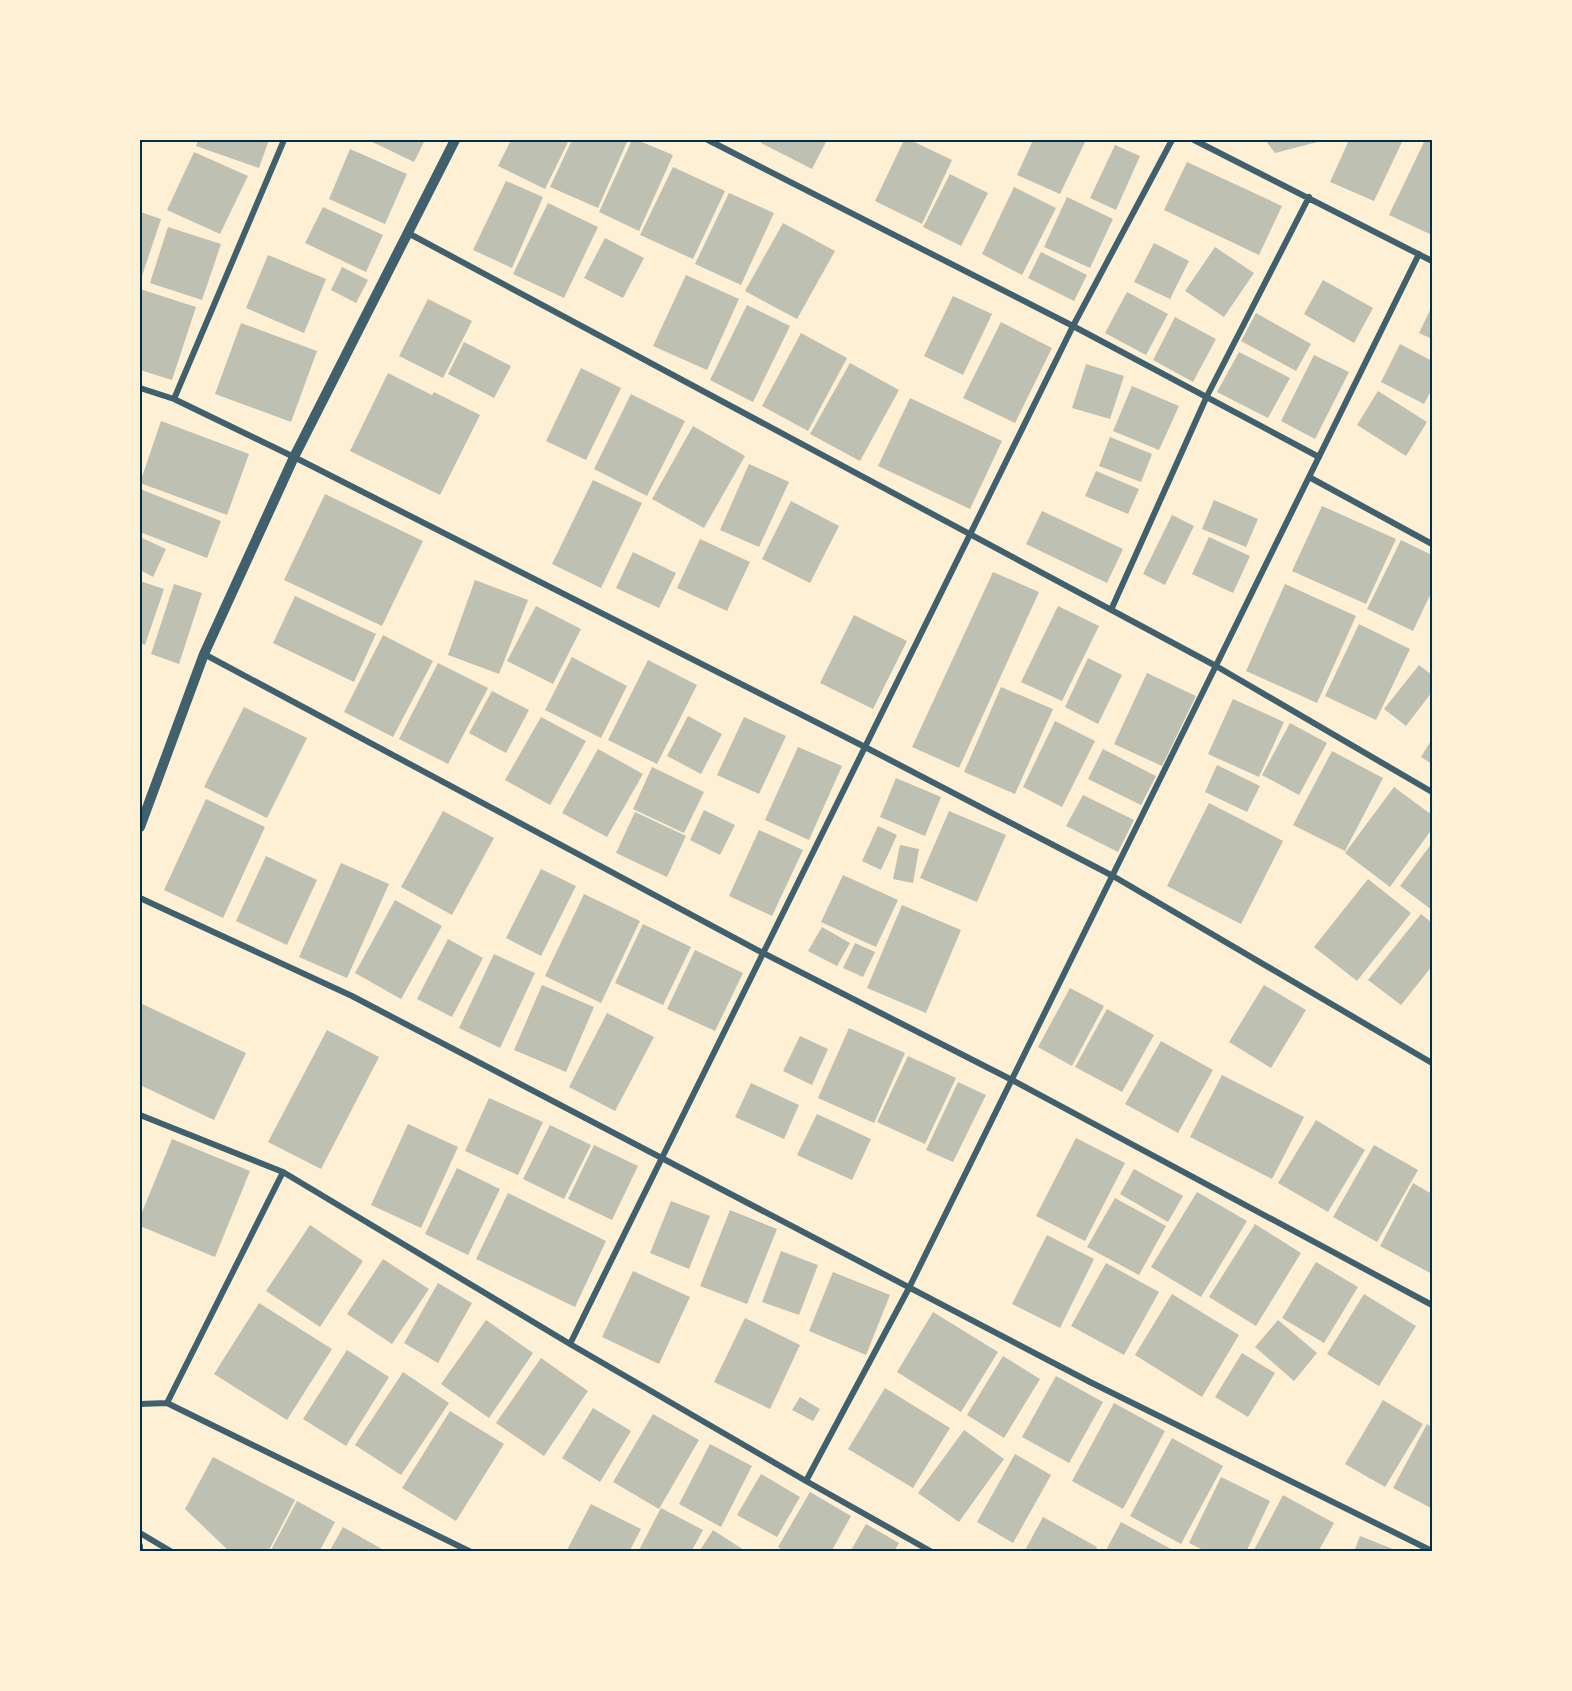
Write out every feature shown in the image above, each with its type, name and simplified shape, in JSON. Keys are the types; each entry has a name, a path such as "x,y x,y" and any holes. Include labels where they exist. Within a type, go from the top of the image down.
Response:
{"street":[{"path":"174,399 284,140"},
{"path":"140,827 204,654 294,457 455,140"},
{"path":"708,140 1073,326 1319,457"},
{"path":"570,1344 1073,326 1172,140"},
{"path":"1194,140 1432,261"},
{"path":"1111,610 1207,396 1309,197"},
{"path":"408,233 1216,666 1432,792"},
{"path":"806,1481 909,1288 1419,254"},
{"path":"140,388 174,399 294,457 865,747 1113,876 1432,1063"},
{"path":"1309,477 1432,544"},
{"path":"204,654 763,953 1012,1080 1432,1305"},
{"path":"140,898 352,996 1090,1382 1432,1551"},
{"path":"140,1115 283,1172 570,1344 932,1551"},
{"path":"167,1403 283,1172"},
{"path":"140,1404 167,1403 471,1551"},
{"path":"140,1533 172,1551"},
{"path":"140,1546 140,1551"}],"building":[{"path":"198,140 269,140 259,168 196,146"},
{"path":"368,140 425,140 414,162"},
{"path":"511,140 569,140 545,189 498,166"},
{"path":"572,140 622,140 627,142 598,208 550,187"},
{"path":"632,140 673,155 639,231 599,212"},
{"path":"762,140 827,140 812,169 761,143"},
{"path":"904,140 910,140 952,160 922,224 875,201"},
{"path":"1033,140 1086,140 1060,194 1017,175"},
{"path":"1265,140 1325,140 1275,153"},
{"path":"1349,140 1403,140 1374,201 1330,182"},
{"path":"1425,140 1432,140 1432,235 1389,215"},
{"path":"1115,145 1140,156 1116,210 1090,198"},
{"path":"350,149 407,174 385,224 329,199"},
{"path":"194,152 248,176 220,234 167,210"},
{"path":"1187,162 1282,206 1259,255 1164,210"},
{"path":"673,167 725,191 693,259 640,235"},
{"path":"950,174 988,193 961,246 923,227"},
{"path":"506,181 543,197 512,268 473,250"},
{"path":"1014,187 1056,208 1022,275 982,254"},
{"path":"729,193 774,213 741,285 695,264"},
{"path":"1067,197 1113,219 1090,268 1044,247"},
{"path":"548,203 598,227 564,298 513,274"},
{"path":"323,207 383,235 366,272 305,243"},
{"path":"140,212 161,219 140,282"},
{"path":"783,223 835,251 797,319 745,291"},
{"path":"168,227 221,244 202,300 150,283"},
{"path":"605,238 644,258 623,298 584,278"},
{"path":"1154,243 1189,261 1170,299 1134,282"},
{"path":"1215,247 1254,273 1224,317 1185,291"},
{"path":"1041,252 1087,275 1074,301 1028,278"},
{"path":"268,255 326,279 304,333 246,308"},
{"path":"342,267 368,280 356,303 331,290"},
{"path":"686,275 739,299 707,370 653,346"},
{"path":"1323,280 1373,308 1354,343 1304,314"},
{"path":"140,289 196,307 172,380 140,370"},
{"path":"1127,292 1168,314 1146,355 1105,333"},
{"path":"953,296 992,314 963,375 924,356"},
{"path":"428,299 472,321 443,378 399,356"},
{"path":"747,305 790,326 753,402 710,380"},
{"path":"1432,306 1432,339 1419,333"},
{"path":"1256,313 1311,344 1296,371 1241,341"},
{"path":"1175,317 1216,339 1193,382 1153,360"},
{"path":"1001,322 1052,348 1015,423 963,398"},
{"path":"241,323 317,351 291,422 215,394"},
{"path":"801,333 847,358 808,431 762,406"},
{"path":"464,342 511,366 494,398 448,374"},
{"path":"1400,344 1432,361 1432,389 1424,404 1381,382"},
{"path":"1239,352 1290,378 1268,418 1217,392"},
{"path":"1314,355 1349,372 1315,439 1281,421"},
{"path":"850,363 899,390 860,461 810,434"},
{"path":"1086,364 1124,376 1110,419 1072,408"},
{"path":"581,368 621,388 586,460 546,441"},
{"path":"388,373 432,395 434,392 480,415 440,495 350,451"},
{"path":"1132,386 1179,406 1159,450 1113,431"},
{"path":"1378,391 1427,422 1406,456 1357,425"},
{"path":"631,394 685,421 647,496 594,469"},
{"path":"910,398 1002,441 970,509 878,466"},
{"path":"161,421 249,454 227,515 140,483"},
{"path":"693,426 745,456 704,528 652,499"},
{"path":"1110,437 1152,454 1141,482 1099,466"},
{"path":"749,464 789,482 759,547 720,530"},
{"path":"1096,471 1139,489 1128,514 1085,496"},
{"path":"593,480 642,503 601,588 552,564"},
{"path":"140,489 221,521 207,558 140,532"},
{"path":"325,494 423,541 382,626 284,580"},
{"path":"1214,500 1258,519 1246,547 1202,529"},
{"path":"791,501 839,526 810,583 762,559"},
{"path":"1322,506 1396,539 1366,604 1292,571"},
{"path":"1042,511 1123,549 1107,583 1026,544"},
{"path":"1172,515 1194,526 1165,585 1143,574"},
{"path":"140,537 166,549 153,577 140,570"},
{"path":"1209,537 1250,556 1233,593 1192,574"},
{"path":"700,539 750,562 727,611 677,588"},
{"path":"1401,540 1432,555 1432,591 1413,631 1367,609"},
{"path":"633,552 676,573 659,608 616,588"},
{"path":"993,572 1039,592 959,768 912,747"},
{"path":"475,580 528,600 499,674 448,655"},
{"path":"140,581 164,589 145,645 140,643"},
{"path":"174,584 202,593 179,664 151,654"},
{"path":"1285,584 1356,616 1317,703 1246,671"},
{"path":"295,596 376,634 354,682 273,643"},
{"path":"536,606 581,629 553,684 507,661"},
{"path":"1058,606 1099,626 1062,701 1021,682"},
{"path":"854,615 907,641 873,709 820,683"},
{"path":"1359,624 1410,649 1376,720 1325,696"},
{"path":"383,635 433,661 393,737 344,712"},
{"path":"572,657 627,686 601,738 545,710"},
{"path":"1088,658 1122,675 1098,724 1065,707"},
{"path":"648,660 697,685 657,764 608,740"},
{"path":"438,663 488,688 448,764 399,739"},
{"path":"1419,665 1432,675 1432,692 1406,726 1384,709"},
{"path":"1147,673 1196,696 1162,766 1114,744"},
{"path":"1001,687 1053,709 1015,794 964,772"},
{"path":"492,691 529,710 506,753 469,733"},
{"path":"1233,699 1284,722 1259,777 1208,754"},
{"path":"244,707 307,738 267,818 204,787"},
{"path":"688,716 722,734 701,774 667,756"},
{"path":"541,717 586,741 550,805 505,780"},
{"path":"744,717 786,736 759,794 717,775"},
{"path":"1055,721 1095,741 1062,807 1023,787"},
{"path":"1290,723 1327,743 1299,795 1262,775"},
{"path":"1432,739 1432,764 1421,757"},
{"path":"798,747 842,766 809,840 765,820"},
{"path":"598,749 643,774 607,837 562,813"},
{"path":"1103,749 1156,776 1141,805 1088,779"},
{"path":"1332,751 1383,778 1345,851 1293,825"},
{"path":"1217,765 1260,786 1247,812 1205,792"},
{"path":"652,767 704,792 684,833 633,809"},
{"path":"896,778 941,797 925,836 880,817"},
{"path":"1394,787 1432,815 1432,829 1390,887 1345,853"},
{"path":"1083,795 1134,820 1118,852 1066,826"},
{"path":"206,799 265,827 223,918 164,890"},
{"path":"1209,803 1283,841 1241,924 1167,886"},
{"path":"704,810 735,825 720,855 690,840"},
{"path":"443,811 494,838 452,915 401,887"},
{"path":"949,811 1006,835 977,902 920,878"},
{"path":"635,812 686,836 667,877 616,853"},
{"path":"878,826 897,835 881,870 862,861"},
{"path":"759,830 803,850 772,916 729,896"},
{"path":"1432,843 1432,910 1400,886"},
{"path":"900,845 919,849 913,883 893,879"},
{"path":"266,856 317,880 287,945 236,921"},
{"path":"341,863 389,884 347,978 299,957"},
{"path":"541,869 576,886 541,956 506,938"},
{"path":"843,875 898,900 876,947 821,922"},
{"path":"1368,879 1411,913 1357,981 1314,947"},
{"path":"584,894 640,921 601,1003 545,976"},
{"path":"395,900 442,926 401,999 355,973"},
{"path":"902,905 961,930 926,1013 867,988"},
{"path":"1421,914 1432,923 1432,966 1401,1005 1368,980"},
{"path":"643,924 691,947 663,1005 615,983"},
{"path":"822,927 850,943 837,966 808,951"},
{"path":"448,939 483,958 452,1017 417,999"},
{"path":"855,943 875,952 863,977 843,968"},
{"path":"695,950 743,973 715,1031 667,1009"},
{"path":"494,954 535,973 500,1048 459,1028"},
{"path":"542,985 594,1007 566,1072 514,1050"},
{"path":"1264,985 1306,1010 1271,1068 1229,1042"},
{"path":"1070,988 1104,1006 1072,1066 1038,1047"},
{"path":"140,1003 246,1053 214,1120 140,1085"},
{"path":"1107,1009 1154,1035 1122,1092 1075,1067"},
{"path":"607,1013 654,1037 615,1111 569,1087"},
{"path":"849,1028 905,1053 874,1123 818,1098"},
{"path":"327,1030 379,1057 321,1169 268,1142"},
{"path":"800,1036 828,1049 812,1085 783,1071"},
{"path":"1161,1041 1213,1070 1178,1133 1125,1104"},
{"path":"908,1056 956,1078 925,1144 877,1122"},
{"path":"1222,1075 1304,1117 1272,1179 1190,1137"},
{"path":"958,1082 986,1095 953,1162 926,1150"},
{"path":"751,1083 799,1105 784,1139 735,1117"},
{"path":"489,1098 543,1122 518,1175 465,1151"},
{"path":"817,1114 871,1139 852,1180 797,1155"},
{"path":"1316,1120 1365,1150 1328,1212 1278,1183"},
{"path":"408,1124 458,1147 421,1228 371,1205"},
{"path":"550,1125 591,1145 564,1199 523,1179"},
{"path":"1076,1138 1125,1163 1085,1241 1036,1216"},
{"path":"172,1139 250,1171 215,1257 140,1226 140,1217"},
{"path":"594,1145 638,1166 612,1220 568,1199"},
{"path":"1374,1145 1418,1170 1377,1242 1333,1217"},
{"path":"457,1168 500,1189 468,1255 425,1234"},
{"path":"1134,1169 1183,1196 1168,1222 1120,1194"},
{"path":"1413,1183 1432,1194 1432,1274 1380,1246"},
{"path":"1197,1192 1247,1221 1201,1297 1151,1267"},
{"path":"508,1193 606,1241 575,1307 476,1259"},
{"path":"1115,1198 1166,1226 1139,1275 1087,1247"},
{"path":"671,1201 710,1216 689,1269 650,1253"},
{"path":"730,1210 777,1229 747,1304 700,1286"},
{"path":"1255,1224 1301,1253 1256,1326 1209,1297"},
{"path":"310,1225 363,1261 320,1327 266,1291"},
{"path":"1047,1235 1094,1259 1060,1328 1012,1304"},
{"path":"781,1251 818,1265 799,1315 762,1302"},
{"path":"383,1259 429,1289 392,1344 347,1314"},
{"path":"1316,1262 1358,1287 1324,1343 1282,1318"},
{"path":"1106,1263 1159,1292 1124,1355 1071,1326"},
{"path":"633,1271 690,1297 659,1364 602,1337"},
{"path":"833,1272 890,1295 866,1355 809,1331"},
{"path":"438,1283 472,1303 438,1363 404,1343"},
{"path":"1172,1294 1239,1335 1202,1397 1135,1355"},
{"path":"1364,1294 1416,1326 1379,1386 1327,1354"},
{"path":"259,1303 332,1349 287,1420 214,1374"},
{"path":"933,1312 998,1352 961,1412 897,1372"},
{"path":"745,1318 800,1345 770,1409 714,1382"},
{"path":"486,1320 533,1353 489,1418 441,1384"},
{"path":"1278,1320 1317,1353 1294,1381 1255,1347"},
{"path":"347,1350 389,1377 346,1446 303,1419"},
{"path":"1242,1353 1275,1373 1248,1417 1215,1397"},
{"path":"1003,1356 1040,1379 1004,1438 967,1415"},
{"path":"541,1358 588,1391 544,1456 496,1423"},
{"path":"403,1372 449,1403 401,1475 355,1445"},
{"path":"1056,1376 1103,1402 1069,1463 1022,1437"},
{"path":"885,1388 950,1428 913,1488 848,1449"},
{"path":"800,1397 820,1409 813,1421 792,1410"},
{"path":"1383,1400 1423,1424 1385,1487 1345,1464"},
{"path":"1114,1403 1165,1431 1123,1509 1072,1481"},
{"path":"593,1408 631,1431 600,1482 562,1458"},
{"path":"450,1411 504,1444 456,1521 402,1488"},
{"path":"653,1414 699,1440 659,1509 613,1482"},
{"path":"1427,1424 1432,1428 1431,1508 1393,1488"},
{"path":"964,1430 1004,1459 959,1522 918,1493"},
{"path":"1172,1438 1223,1466 1181,1544 1130,1516"},
{"path":"710,1444 752,1466 721,1527 679,1504"},
{"path":"1015,1454 1051,1475 1013,1543 977,1522"},
{"path":"213,1457 295,1500 268,1552 230,1552 185,1509"},
{"path":"761,1474 800,1497 777,1537 737,1515"},
{"path":"1221,1477 1270,1501 1246,1552 1207,1552 1189,1543"},
{"path":"810,1492 851,1516 831,1552 785,1552 778,1547"},
{"path":"1283,1495 1334,1523 1318,1552 1253,1552"},
{"path":"297,1501 335,1522 319,1552 270,1552"},
{"path":"591,1504 641,1529 629,1552 566,1552"},
{"path":"661,1508 703,1530 691,1552 638,1552"},
{"path":"1043,1517 1097,1547 1095,1552 1024,1552"},
{"path":"1121,1522 1171,1549 1170,1552 1105,1552"},
{"path":"866,1524 899,1543 894,1552 850,1552"},
{"path":"343,1527 387,1552 329,1552"},
{"path":"713,1530 747,1552 699,1552"},
{"path":"1360,1536 1398,1551 1398,1552 1354,1552"}]}
